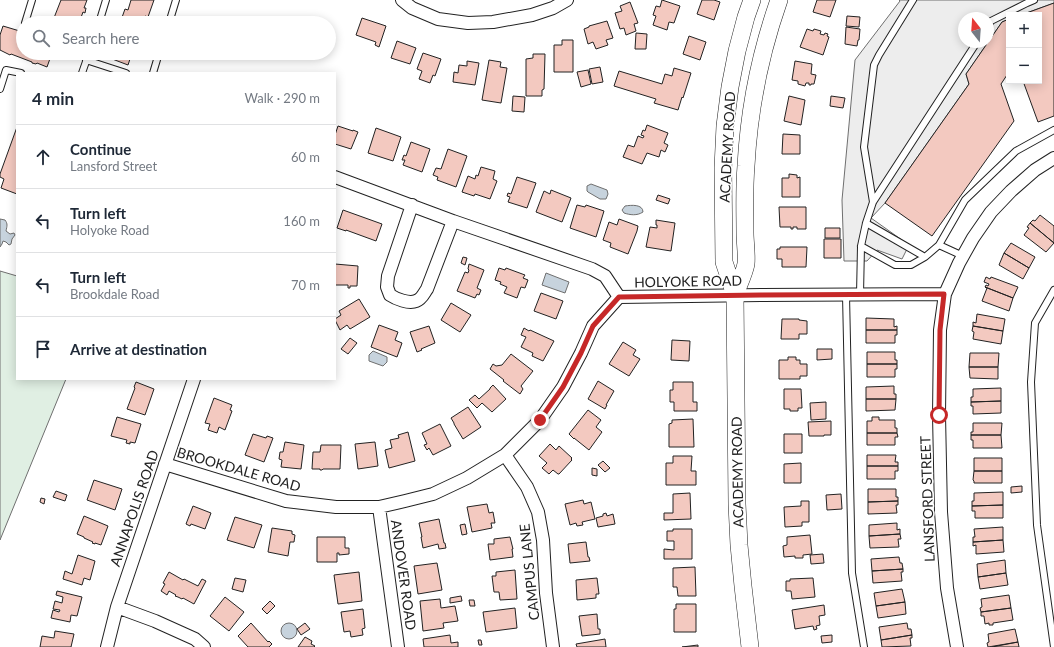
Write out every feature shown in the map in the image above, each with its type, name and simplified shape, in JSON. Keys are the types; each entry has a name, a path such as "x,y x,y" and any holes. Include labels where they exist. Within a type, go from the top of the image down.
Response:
{"main road":[{"name":"ACADEMY ROAD","path":"750,647 743,586 737,504 735,295 724,262 723,168 725,126 730,87 737,52 752,0"},
{"name":"ACADEMY ROAD","path":"735,295 746,264 746,167 752,105 758,68 779,0"}],"street":[{"path":"402,0 412,8 438,19 468,23 493,22 532,15 553,8 567,0"},
{"name":"LANSFORD STREET","path":"957,647 947,588 941,512 939,415 940,330 944,294 973,238 991,212 1011,191 1035,170 1054,158"},
{"name":"HOLYOKE ROAD","path":"336,177 453,221 592,269 605,276 619,297 944,294"},
{"path":"412,205 388,276 387,287 390,295 398,300 415,302 423,296 453,221"},
{"name":"BROOKDALE ROAD","path":"165,464 286,501 336,508 379,506 433,494 467,478 505,455 540,420 563,387 593,326 619,297"},
{"name":"ANNAPOLIS ROAD","path":"107,647 117,607 194,380"},
{"name":"CAMPUS LANE","path":"505,455 527,487 538,512 543,540 546,593 552,647"},
{"name":"ANDOVER ROAD","path":"379,506 398,647"},
{"path":"117,607 155,621 195,639 204,647"}],"lane":[{"path":"27,16 32,0"},
{"path":"101,16 106,0"},
{"path":"171,16 176,0"},
{"path":"873,202 864,147 874,65 913,0"},
{"path":"994,20 1034,0"},
{"path":"860,294 861,246 866,223 873,202 973,48"},
{"path":"82,72 86,60 123,72"},
{"path":"153,72 157,60"},
{"path":"0,88 6,70 16,72"},
{"path":"861,246 895,265 911,266 939,245 965,200 1016,151 1054,130"},
{"path":"866,223 925,257"},
{"path":"939,245 963,256"},
{"path":"1054,290 1035,323 1031,382 1037,525 1054,647"},
{"path":"846,295 852,573 864,647"}],"green space":[{"path":"0,271 16,276 16,380 66,380 0,540"}],"shaded area":[{"path":"899,0 1054,0 1054,3 1029,12 1006,12 1006,20 1002,22 994,34 994,12 958,12 958,48 984,48 966,74 969,84 885,203 871,218 909,245 902,259 877,250 867,261 844,261 842,200 855,60 900,1"},
{"path":"591,184 607,190 608,194 606,199 600,199 587,191 587,186"},
{"path":"625,206 639,206 643,212 634,215 624,213 622,210"},
{"path":"0,219 6,221 6,231 10,234 14,233 15,235 11,244 9,245 3,241 0,247"},
{"path":"546,273 569,282 565,293 542,285"},
{"path":"373,351 387,357 387,362 383,366 369,361 369,355"},
{"path":"289,623 296,628 297,631 292,638 289,639 282,634 281,631 286,624"}],"building":[{"path":"61,0 87,0 84,8 86,8 85,13 83,12 82,16 55,16"},
{"path":"131,0 154,0 148,16 122,16 125,9 128,10"},
{"path":"662,0 680,6 674,23 669,22 667,30 653,25 656,16 653,15 656,6 660,7"},
{"path":"702,0 714,0 720,2 714,20 697,14"},
{"path":"817,0 836,0 830,17 813,12"},
{"path":"630,2 638,23 634,24 636,31 626,35 624,28 620,29 615,13 622,11 620,6"},
{"path":"1054,3 1054,116 1038,122 1024,84 1042,84 1042,12 1029,12"},
{"path":"847,16 860,17 859,27 846,26"},
{"path":"362,18 386,26 379,47 375,45 376,42 356,35"},
{"path":"1006,20 1006,76 1001,84 1014,121 932,236 885,203 969,84 966,74 984,48 994,48 994,34 1002,22"},
{"path":"607,21 613,38 606,40 608,45 596,49 593,42 588,44 584,29"},
{"path":"3,26 16,30 16,56 10,55 0,50 0,35"},
{"path":"846,27 860,29 857,46 845,44"},
{"path":"807,29 821,31 820,34 824,35 825,33 828,34 827,36 829,37 823,55 800,47"},
{"path":"636,33 647,34 646,49 635,49"},
{"path":"689,36 706,42 700,60 683,54"},
{"path":"562,40 573,40 573,72 554,72 554,45 562,45"},
{"path":"397,41 416,48 410,64 391,58"},
{"path":"423,53 441,59 435,76 433,75 430,83 419,79 422,71 417,69"},
{"path":"533,54 545,54 544,89 542,90 542,96 526,96 526,59 533,58"},
{"path":"27,60 50,60 47,67"},
{"path":"115,60 130,60 128,65"},
{"path":"489,60 501,62 500,67 507,68 501,103 482,100"},
{"path":"467,61 479,63 475,85 453,82 454,72 458,73 459,65 467,66"},
{"path":"795,61 812,64 811,74 816,75 814,84 809,85 809,83 806,83 805,86 798,84 798,81 792,80"},
{"path":"600,67 603,82 592,84 589,69"},
{"path":"674,68 691,73 678,110 654,103 656,99 614,86 619,71 662,84 665,74 672,76"},
{"path":"588,70 591,84 581,87 577,72"},
{"path":"513,96 525,97 524,112 512,111"},
{"path":"789,96 805,100 801,125 784,121"},
{"path":"831,96 845,98 843,108 830,106"},
{"path":"647,125 668,133 664,143 668,145 665,152 661,150 659,157 647,153 642,164 623,157 628,145 634,147 638,136 643,138 644,136 641,135 643,130 645,131"},
{"path":"338,126 358,132 351,149 336,144 336,132"},
{"path":"376,128 401,137 393,161 368,153"},
{"path":"16,130 16,194 1,188 4,179 0,177"},
{"path":"783,134 800,135 800,154 782,154"},
{"path":"411,142 430,149 422,172 403,165 405,160 402,160 404,155 406,156"},
{"path":"448,149 467,156 456,187 437,180 438,177 433,175 436,168 441,169"},
{"path":"481,167 495,171 493,179 497,181 490,199 475,194 474,196 462,192 468,176 475,179 476,175 478,176"},
{"path":"789,174 797,175 797,178 800,177 800,197 782,197 782,178 789,178"},
{"path":"517,177 536,183 527,208 508,202 510,197 507,196 508,193 511,194"},
{"path":"551,190 571,198 562,222 536,212 544,191 550,194"},
{"path":"658,195 670,199 668,204 656,200"},
{"path":"577,205 585,207 586,205 604,211 596,237 570,228"},
{"path":"779,207 806,207 806,229 797,229 797,227 793,227 793,229 791,229 791,227 780,227"},
{"path":"343,210 382,224 376,241 337,228"},
{"path":"1040,215 1054,226 1054,243 1030,223 1033,220 1035,221"},
{"path":"619,219 638,226 628,254 610,247 611,243 603,240 609,222 617,225"},
{"path":"656,220 675,223 671,251 646,247 650,227 657,228"},
{"path":"1030,223 1054,243 1046,252 1024,235 1029,228 1027,227"},
{"path":"825,228 840,228 840,238 825,238"},
{"path":"824,239 841,239 841,258 824,258"},
{"path":"1011,243 1035,257 1029,268 1004,253"},
{"path":"780,247 807,247 806,267 782,267 782,259 777,259 777,249 780,249"},
{"path":"1004,253 1029,268 1023,279 999,265"},
{"path":"463,257 467,258 465,265 461,263"},
{"path":"336,264 358,266 357,286 350,286 350,288 348,288 348,285 336,285"},
{"path":"469,264 484,270 477,288 481,290 479,295 477,294 475,298 457,291 465,272 468,273"},
{"path":"499,268 505,270 506,268 525,275 523,278 528,280 525,288 521,287 517,298 504,293 507,287 500,284 501,282 495,280"},
{"path":"986,277 990,279 991,277 1018,287 1013,298 985,287 989,284 984,282"},
{"path":"985,287 1013,298 1009,311 982,301 987,288"},
{"path":"541,293 563,301 556,319 534,311"},
{"path":"359,299 370,317 350,329 347,325 340,330 336,322 336,318 341,315 339,311"},
{"path":"451,303 471,315 460,332 441,320"},
{"path":"977,314 1005,319 1003,331 973,326 973,322 976,323"},
{"path":"866,318 894,319 894,327 897,326 897,330 866,330"},
{"path":"782,319 799,319 807,321 807,334 799,334 799,339 781,339"},
{"path":"379,325 398,332 395,340 402,343 397,357 371,347"},
{"path":"429,326 435,343 417,352 410,332"},
{"path":"973,326 1003,331 1001,344 973,339"},
{"path":"524,328 554,341 543,361 532,356 533,353 521,347 526,337 521,335"},
{"path":"866,330 897,330 897,335 895,335 895,343 866,343"},
{"path":"350,338 357,343 348,354 341,349"},
{"path":"672,340 690,341 689,361 671,360"},
{"path":"623,342 636,350 633,355 640,359 629,376 609,364"},
{"path":"817,349 832,349 832,359 817,360"},
{"path":"867,352 895,352 895,360 897,360 897,364 867,364"},
{"path":"970,353 999,353 998,367 969,367"},
{"path":"511,354 533,371 521,386 523,389 520,394 490,369 493,364 496,366 502,365"},
{"path":"788,357 796,357 796,360 800,360 800,364 807,364 807,376 800,376 800,379 779,379 779,360 788,360"},
{"path":"867,364 897,364 897,369 895,369 895,377 867,377"},
{"path":"969,367 998,367 998,379 970,378"},
{"path":"598,381 614,391 605,409 588,399"},
{"path":"136,382 154,389 145,415 127,409"},
{"path":"673,382 693,382 693,402 697,402 697,411 674,411 674,402 670,402 670,390 673,390"},
{"path":"493,385 506,399 492,412 482,403 477,408 469,400 475,395 479,399"},
{"path":"894,386 894,394 896,394 896,399 866,399 866,387"},
{"path":"1001,388 1001,401 971,402 971,397 973,397 973,389"},
{"path":"784,389 801,389 802,408 798,408 798,411 784,409"},
{"path":"214,398 232,405 230,410 232,411 225,430 219,427 217,433 208,430 210,424 205,423"},
{"path":"866,399 896,399 895,410 866,411"},
{"path":"1001,401 1001,413 973,414 973,406 971,406 971,402"},
{"path":"826,402 826,419 811,420 810,403"},
{"path":"468,407 481,427 463,439 451,418"},
{"path":"588,410 601,420 596,427 602,432 589,450 569,434"},
{"path":"117,417 141,424 135,443 126,443 127,440 111,436"},
{"path":"872,417 879,417 879,420 895,420 895,428 897,428 897,433 867,433 867,421 872,421"},
{"path":"693,419 694,447 669,447 669,424 672,423 672,420"},
{"path":"831,421 831,435 809,436 808,422"},
{"path":"973,423 1002,423 1001,435 971,435 971,432 973,432"},
{"path":"440,424 451,446 433,455 429,448 427,450 424,445 427,444 422,433"},
{"path":"408,432 415,461 389,468 385,450 392,448 390,440 399,438 398,435"},
{"path":"867,433 897,433 898,437 895,437 895,445 867,445"},
{"path":"253,434 266,438 267,436 273,438 264,462 245,455"},
{"path":"784,434 802,434 802,453 784,453"},
{"path":"971,435 1001,435 1002,448 973,448 973,440 971,440"},
{"path":"285,442 304,445 301,469 281,467 282,460 279,459 280,452 283,452"},
{"path":"375,442 378,466 358,469 355,444"},
{"path":"550,444 556,450 559,446 572,458 572,460 559,474 553,470 549,474 542,468 547,463 539,456"},
{"path":"321,445 341,445 340,469 312,469 313,452 320,452"},
{"path":"867,455 896,455 895,462 898,462 898,466 867,466"},
{"path":"673,456 692,456 691,471 696,471 696,485 666,485 666,463 673,463"},
{"path":"974,458 1002,458 1002,471 974,471"},
{"path":"603,461 610,468 605,472 598,465"},
{"path":"801,463 801,483 784,483 784,464"},
{"path":"867,466 898,466 898,471 895,471 895,479 867,479"},
{"path":"592,468 597,469 597,476 592,475"},
{"path":"974,471 1002,471 1002,483 974,483"},
{"path":"94,480 122,489 115,510 87,500"},
{"path":"1022,486 1022,492 1011,493 1011,487"},
{"path":"868,489 896,489 896,497 898,497 898,501 868,502"},
{"path":"56,491 67,495 65,501 53,497"},
{"path":"1003,492 1003,505 972,506 972,501 974,501 974,493"},
{"path":"690,493 691,519 664,520 664,513 673,513 673,494"},
{"path":"841,494 842,509 827,510 826,495"},
{"path":"41,498 45,499 44,504 40,502"},
{"path":"583,500 584,504 591,502 595,519 582,522 583,525 577,526 576,523 570,525 565,504"},
{"path":"801,501 809,501 809,522 802,522 802,526 785,527 784,507 801,506"},
{"path":"898,501 898,505 896,505 897,513 868,514 868,502"},
{"path":"487,504 489,513 493,512 495,523 491,523 492,528 472,532 467,507"},
{"path":"1003,505 1003,518 975,518 975,511 972,511 972,506"},
{"path":"193,506 211,513 205,529 191,524 190,526 186,524"},
{"path":"606,513 607,516 613,514 615,524 598,527 596,518 603,516 603,514"},
{"path":"84,516 108,526 101,545 92,543 93,542 77,534"},
{"path":"235,517 262,525 254,548 227,540"},
{"path":"439,519 446,548 439,549 438,544 423,548 419,523"},
{"path":"897,523 897,530 900,529 900,534 869,536 869,525"},
{"path":"465,524 467,534 462,535 460,525"},
{"path":"1003,527 1003,540 973,542 973,537 975,537 974,529"},
{"path":"272,528 292,531 292,534 295,535 294,542 290,542 288,556 268,552"},
{"path":"673,529 692,529 692,559 664,559 664,549 674,550 674,541 667,541 667,531 673,531"},
{"path":"900,534 901,539 898,539 899,547 870,548 869,536"},
{"path":"810,535 812,554 803,555 803,558 795,558 795,556 784,557 783,546 787,545 787,537"},
{"path":"317,537 345,537 345,548 349,548 349,554 339,555 339,553 337,553 337,562 317,562"},
{"path":"510,537 513,557 490,560 488,544 494,544 494,539"},
{"path":"1003,540 1004,552 976,554 976,545 973,546 973,542"},
{"path":"586,542 590,561 570,563 568,544"},
{"path":"823,554 824,563 811,564 810,555"},
{"path":"78,555 95,561 90,580 84,578 82,585 63,579 65,571 72,574"},
{"path":"899,557 903,569 872,571 871,559"},
{"path":"1005,560 1006,573 978,577 977,564"},
{"path":"437,563 442,590 418,594 414,566"},
{"path":"695,567 696,596 678,596 677,587 673,587 673,568"},
{"path":"903,569 903,572 901,572 902,581 873,583 872,571"},
{"path":"515,570 517,599 500,600 499,592 494,592 492,576 496,576 496,572"},
{"path":"169,572 198,586 202,579 206,581 194,604 183,598 182,599 175,596 176,595 169,591 167,595 161,591 165,584 163,583"},
{"path":"359,572 362,601 338,604 334,575"},
{"path":"1006,573 1008,585 980,589 978,577"},
{"path":"235,578 246,580 243,592 232,589"},
{"path":"597,578 599,594 596,594 596,598 577,600 576,580"},
{"path":"813,578 815,597 792,599 791,591 786,591 786,581 790,581 790,579"},
{"path":"902,589 905,602 876,606 874,593"},
{"path":"57,591 82,597 77,616 71,615 70,622 51,618 53,610 59,612 60,610 53,609 55,601 62,603 63,597 56,595"},
{"path":"1009,595 1011,608 981,612 981,599"},
{"path":"461,596 462,601 450,603 450,598"},
{"path":"225,597 244,612 229,631 210,616"},
{"path":"440,599 441,608 455,606 458,621 443,623 444,628 423,631 420,601"},
{"path":"469,600 474,600 475,606 470,606"},
{"path":"270,601 275,606 267,614 262,609"},
{"path":"905,602 906,614 878,618 876,606"},
{"path":"676,604 696,604 696,632 674,632 674,609 676,609"},
{"path":"824,605 825,615 819,616 820,625 816,626 817,629 814,630 813,626 795,629 792,610"},
{"path":"515,608 517,628 486,632 483,612"},
{"path":"1011,608 1013,620 989,625 989,623 985,624 984,616 981,616 981,612"},
{"path":"363,609 365,628 362,629 363,635 351,637 350,631 344,632 341,612"},
{"path":"597,614 598,629 600,629 600,634 582,636 579,616"},
{"path":"251,623 268,642 269,641 272,644 269,647 248,647 238,636"},
{"path":"305,623 310,629 301,635 297,629"},
{"path":"907,623 908,629 911,629 912,635 881,640 879,627"},
{"path":"1015,629 1018,642 988,647 988,634"},
{"path":"55,631 74,634 71,647 40,647 42,636 54,638"},
{"path":"450,635 451,643 458,642 458,647 424,647 423,639"},
{"path":"832,635 832,642 822,643 821,636"},
{"path":"912,635 912,638 910,638 911,646 882,647 881,640"},
{"path":"305,637 312,641 311,644 315,646 314,647 298,647"},
{"path":"605,639 606,647 577,647 576,644"},
{"path":"478,640 481,640 482,645 479,645"},
{"path":"1018,642 1019,647 992,647"},
{"path":"698,645 698,647 682,647"}],"route":[{"path":"540,420 563,387 593,326 619,297 761,295 944,294 940,330 939,415"}]}
